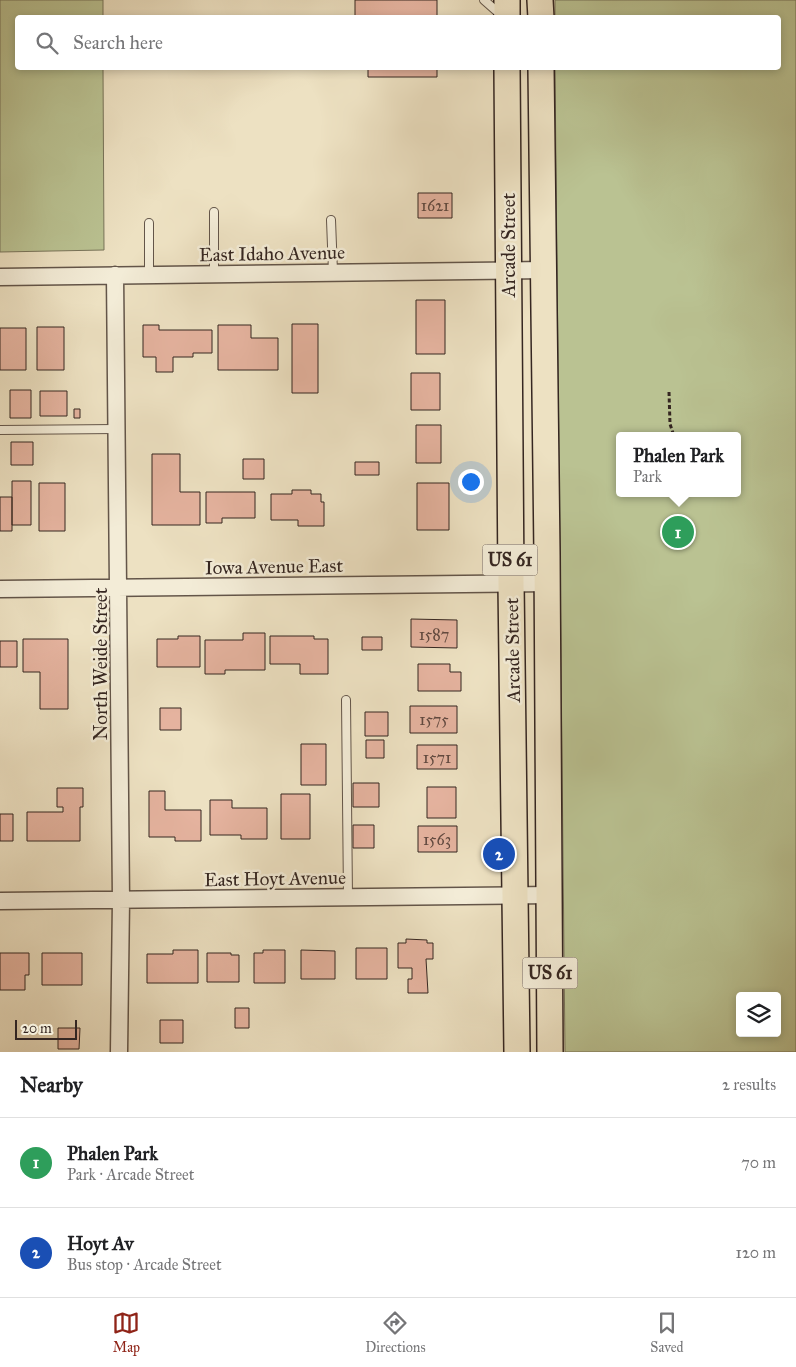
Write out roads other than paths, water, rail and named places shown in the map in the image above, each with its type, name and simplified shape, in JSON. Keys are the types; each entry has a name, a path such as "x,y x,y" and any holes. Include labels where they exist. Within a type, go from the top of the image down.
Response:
{"main road":[{"path":"506,15 507,0"},
{"path":"540,0 540,15"},
{"name":"Arcade Street","path":"507,70 510,583 517,1052"},
{"name":"Arcade Street","path":"541,70 548,583 550,1052"}],"street":[{"name":"East Idaho Avenue","path":"0,276 544,270"},
{"name":"North Weide Street","path":"115,275 121,900 119,1052"},
{"name":"Iowa Avenue East","path":"0,589 548,583"},
{"name":"East Hoyt Avenue","path":"0,901 550,895"}],"lane":[{"path":"484,0 502,15"},
{"path":"214,212 214,274"},
{"path":"331,220 333,272"},
{"path":"149,223 149,275"},
{"path":"0,430 117,429"},
{"path":"346,700 348,897"}],"place":[{"name":"Phalen Park","path":"678,532"},
{"name":"Hoyt Av","path":"499,854"}]}
